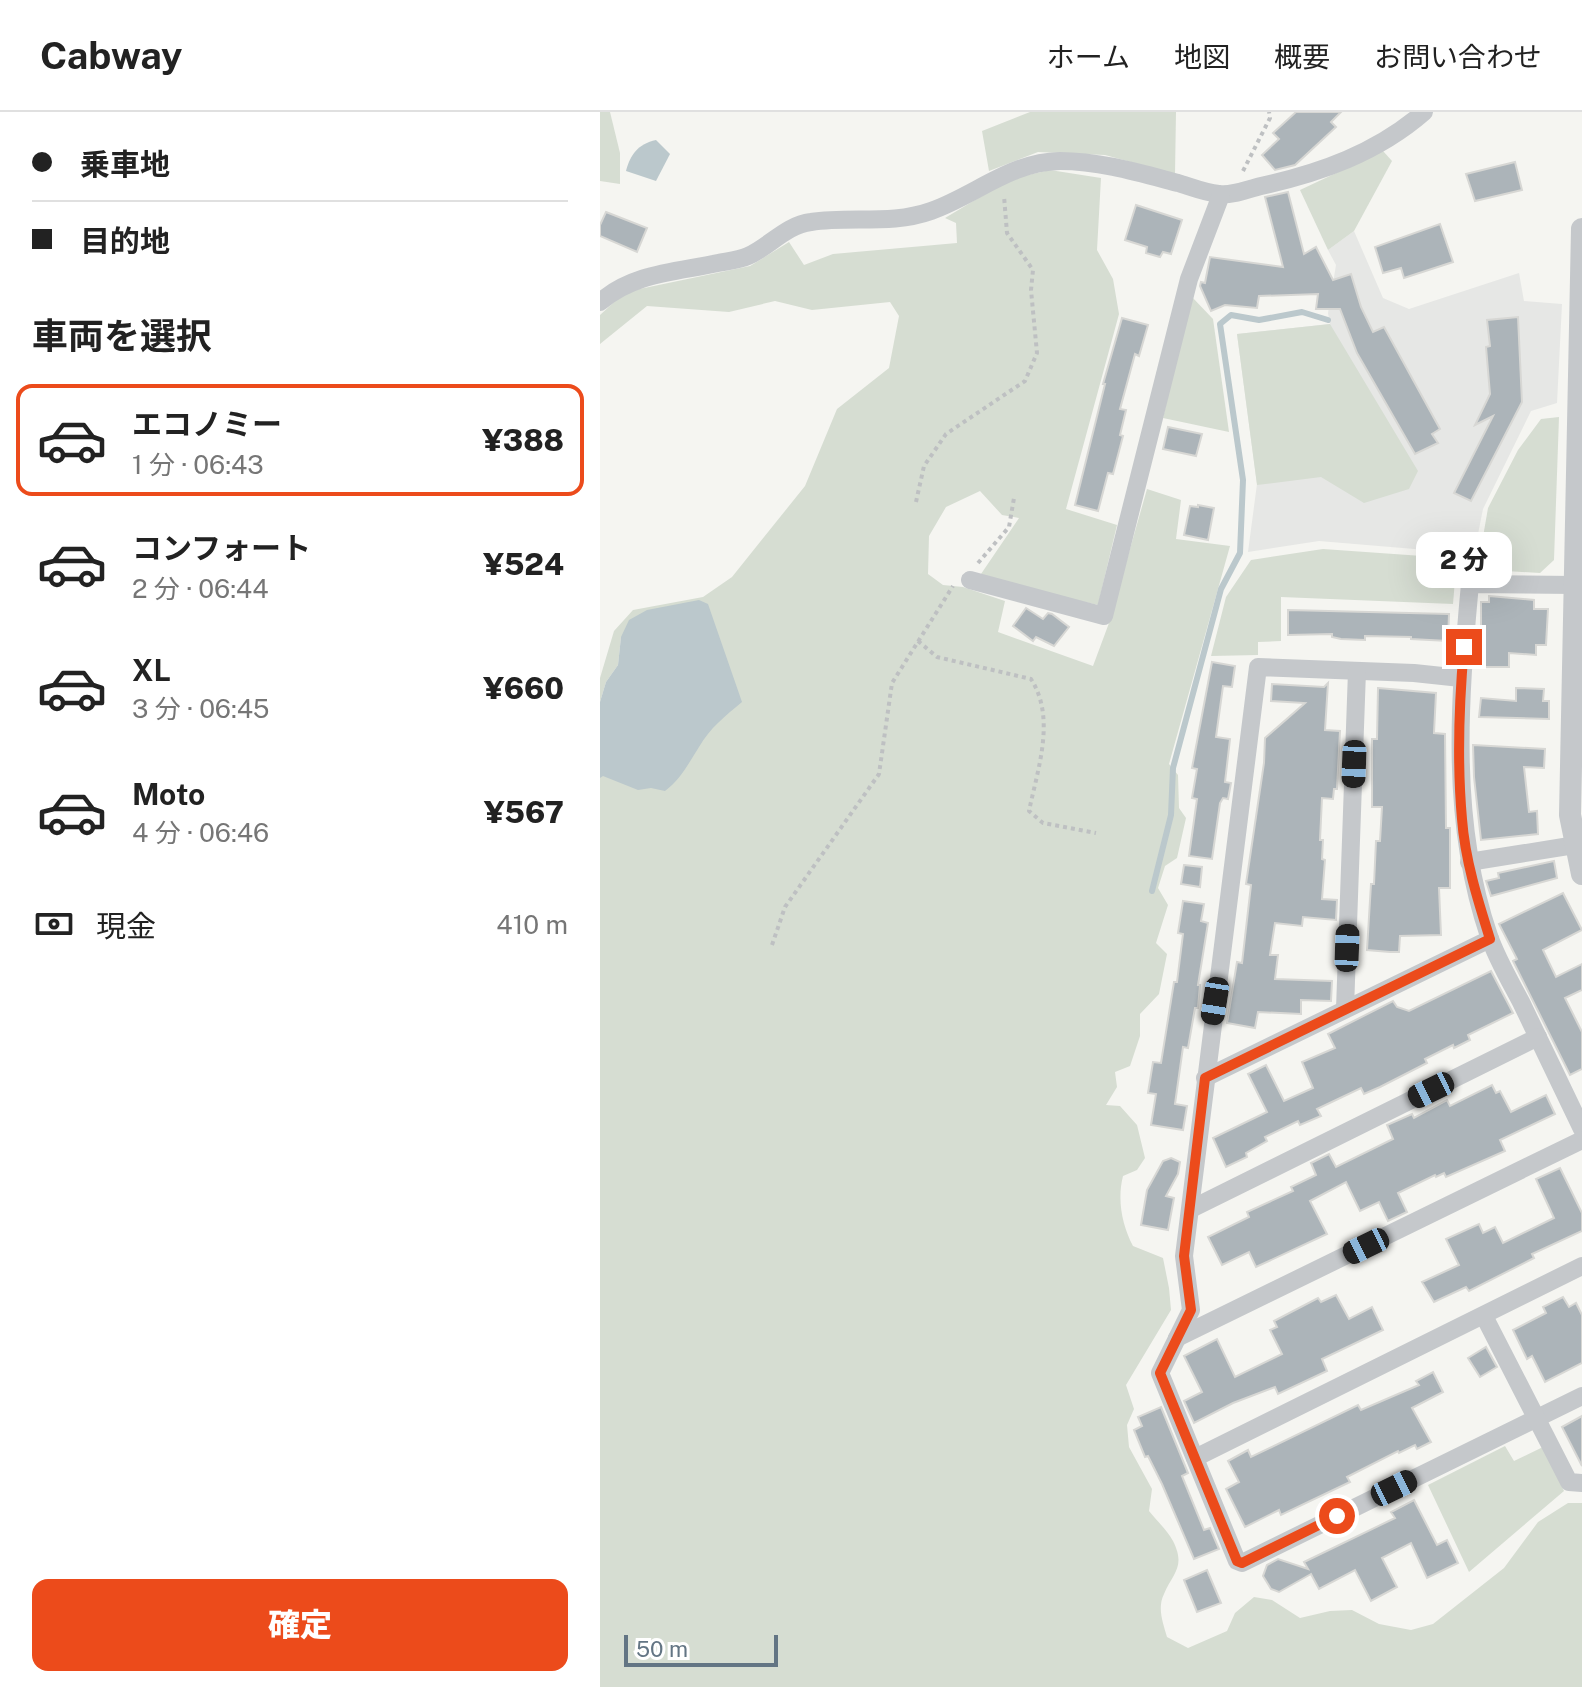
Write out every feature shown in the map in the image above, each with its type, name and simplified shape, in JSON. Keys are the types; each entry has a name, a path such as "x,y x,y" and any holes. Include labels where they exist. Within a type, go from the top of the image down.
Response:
{"street":[{"path":"600,302 616,288 655,274 748,256 769,241 807,222 909,217 932,211 1003,174 1032,163 1062,161 1129,170 1221,195 1309,176 1406,128 1424,112"},
{"path":"970,580 1104,616 1189,279 1221,195"},
{"path":"1582,229 1575,585 1578,652 1570,815 1579,844 1582,874"},
{"path":"1575,585 1470,584 1461,678 1462,821 1469,862 1490,939 1582,1129"},
{"path":"1461,678 1414,673 1258,667 1184,1256 1191,1310 1160,1373 1237,1561 1242,1563 1582,1396"},
{"path":"1345,1009 1357,671"},
{"path":"1469,862 1579,844"},
{"path":"1205,1078 1490,939"},
{"path":"1191,1209 1538,1037"},
{"path":"1177,1338 1582,1140"},
{"path":"1195,1458 1582,1266"},
{"path":"1484,1316 1569,1482 1582,1483"}],"path":[{"path":"1248,189 1241,174 1270,118 1269,112"},
{"path":"916,502 924,466 946,434 1025,381 1037,353 1031,290 1033,270 1007,233 1003,174"},
{"path":"772,945 785,907 879,774 892,683 952,587 970,580 979,560 1009,527 1014,498"},
{"path":"918,641 937,657 1031,679 1041,694 1044,739 1029,811 1043,823 1096,833"}],"shaded area":[{"path":"600,112 610,112 620,153 620,184 600,181"},
{"path":"1030,112 1176,112 1175,174 1105,155 1038,152 989,171 982,131"},
{"path":"656,140 670,154 656,181 626,171 636,151"},
{"path":"1383,151 1392,161 1354,231 1328,250 1300,190"},
{"path":"1050,170 1101,178 1097,250 1113,279 1119,314 1066,509 1117,525 1098,605 1014,586 981,574 1019,518 1002,515 980,491 946,507 929,536 928,574 943,585 963,587 1005,601 998,632 1093,666 1109,623 1147,489 1181,500 1176,539 1230,546 1169,764 1178,775 1179,808 1186,818 1177,858 1165,866 1158,888 1168,905 1156,943 1167,954 1159,994 1140,1014 1140,1036 1130,1066 1115,1072 1117,1087 1106,1105 1120,1106 1137,1125 1145,1158 1137,1170 1123,1176 1120,1194 1122,1212 1133,1246 1163,1258 1169,1288 1171,1310 1126,1385 1134,1409 1127,1425 1129,1447 1152,1489 1149,1511 1171,1537 1177,1550 1177,1569 1161,1605 1167,1637 1188,1648 1227,1631 1235,1613 1254,1597 1272,1600 1300,1618 1352,1610 1379,1624 1411,1630 1433,1624 1504,1568 1538,1522 1568,1503 1582,1503 1582,1687 600,1687 600,772 622,772 621,637 618,665 606,682 600,702 600,678 614,631 633,610 703,597 732,577 805,486 837,409 889,368 899,316 890,302 812,310 775,301 729,312 647,306 600,344 600,315 625,292 750,266 789,242 804,265 833,254 957,243 956,223 945,218 1010,179"},
{"path":"1354,231 1383,298 1409,309 1519,273 1524,301 1562,304 1557,403 1531,411 1483,509 1474,554 1319,541 1248,552 1257,484 1237,334 1330,324 1328,313 1336,265 1328,250"},
{"path":"1191,296 1213,319 1229,432 1163,418"},
{"path":"1330,324 1418,471 1409,489 1364,503 1321,477 1257,485 1237,334"},
{"path":"1559,417 1554,560 1540,573 1456,568 1453,604 1281,597 1281,641 1258,642 1258,655 1211,656 1226,597 1251,560 1323,549 1479,560 1488,508 1518,450 1541,419"},
{"path":"699,600 708,604 742,702 713,728 680,776 665,791 651,788 638,790 603,776 600,778 600,702 606,682 618,665 621,637 629,620 647,610"},
{"path":"1505,1446 1514,1461 1543,1447 1564,1491 1469,1572 1428,1485"}],"building":[{"path":"1296,112 1341,112 1331,122 1336,127 1295,165 1275,170 1262,155 1279,139 1273,133"},
{"path":"1515,162 1522,190 1475,201 1466,174"},
{"path":"1288,192 1304,254 1316,247 1333,280 1351,274 1373,332 1384,327 1440,429 1432,434 1438,443 1415,454 1357,353 1340,309 1316,309 1318,294 1259,296 1257,308 1225,305 1211,311 1200,286 1201,282 1205,283 1210,257 1283,267 1265,197"},
{"path":"1136,205 1182,220 1171,254 1163,252 1160,257 1146,253 1147,247 1125,240"},
{"path":"606,212 647,228 637,252 600,236 600,225"},
{"path":"1440,224 1453,262 1404,278 1401,268 1383,273 1375,247"},
{"path":"1518,317 1522,402 1471,501 1454,493 1493,416 1475,425 1490,394 1487,320"},
{"path":"1122,318 1148,325 1139,356 1135,354 1120,409 1126,410 1120,435 1123,436 1113,474 1108,473 1098,511 1075,505"},
{"path":"1168,427 1202,434 1196,456 1163,449"},
{"path":"1190,506 1214,508 1208,540 1184,535"},
{"path":"1489,596 1534,600 1534,609 1548,609 1546,645 1536,645 1536,655 1509,653 1509,667 1481,667 1481,602 1489,602"},
{"path":"1026,608 1043,619 1048,613 1052,614 1069,627 1054,646 1036,637 1033,641 1013,626"},
{"path":"1288,610 1449,614 1448,641 1365,636 1365,640 1341,639 1332,637 1332,634 1288,635"},
{"path":"1212,662 1235,666 1232,687 1223,686 1216,737 1230,739 1225,782 1231,783 1228,799 1223,798 1220,803 1212,859 1189,856 1197,799 1192,798 1197,769 1192,768"},
{"path":"1328,683 1325,730 1340,731 1337,789 1334,789 1333,799 1322,798 1320,840 1323,840 1322,859 1325,860 1322,899 1337,900 1336,920 1303,917 1302,926 1275,923 1270,955 1278,955 1275,979 1332,981 1331,1001 1301,1000 1301,1014 1258,1012 1255,1028 1227,1023 1237,962 1242,963 1251,885 1246,884 1265,738 1305,703 1271,701 1272,684 1324,687"},
{"path":"1378,688 1436,693 1434,733 1445,734 1450,888 1439,888 1441,935 1400,936 1399,952 1367,950 1371,884 1374,884 1376,841 1380,841 1382,807 1372,807 1372,739 1377,739"},
{"path":"1516,688 1544,689 1543,701 1549,701 1549,719 1479,717 1481,698 1516,701"},
{"path":"1473,745 1545,749 1544,768 1524,767 1529,812 1537,811 1538,834 1481,840"},
{"path":"1554,861 1557,878 1491,896 1486,881 1499,878 1498,873"},
{"path":"1184,865 1202,867 1200,887 1181,884"},
{"path":"1563,893 1582,930 1543,950 1556,977 1582,964 1582,990 1565,998 1582,1032 1582,1069 1570,1075 1513,961 1517,959 1499,924"},
{"path":"1183,901 1204,904 1201,921 1208,923 1198,985 1198,1008 1195,1008 1188,1048 1183,1047 1175,1104 1187,1106 1183,1130 1151,1125 1156,1094 1148,1093 1153,1062 1161,1063 1174,982 1177,982 1183,934 1178,933"},
{"path":"1491,971 1513,1013 1468,1035 1470,1040 1425,1059 1427,1063 1380,1087 1364,1094 1361,1088 1317,1109 1321,1116 1300,1125 1298,1121 1265,1137 1267,1141 1246,1153 1247,1157 1226,1167 1213,1138 1267,1112 1248,1074 1266,1065 1284,1101 1313,1088 1302,1062 1335,1048 1328,1034 1393,1001 1397,1007 1409,1011"},
{"path":"1492,1085 1496,1093 1500,1091 1511,1112 1546,1095 1555,1114 1500,1140 1505,1151 1446,1177 1444,1173 1435,1175 1398,1193 1407,1212 1388,1221 1379,1202 1360,1211 1346,1182 1310,1201 1327,1234 1256,1267 1249,1252 1222,1265 1208,1237 1249,1217 1247,1212 1293,1191 1291,1187 1316,1175 1311,1163 1329,1154 1336,1167 1393,1139 1387,1125 1412,1114 1414,1118 1447,1100 1450,1106"},
{"path":"1171,1158 1180,1162 1178,1174 1166,1196 1174,1198 1168,1230 1141,1225 1147,1190 1163,1161"},
{"path":"1560,1168 1582,1213 1582,1231 1532,1254 1534,1258 1469,1291 1466,1287 1434,1302 1422,1282 1459,1265 1446,1239 1479,1224 1483,1233 1495,1227 1503,1243 1554,1218 1536,1179"},
{"path":"1336,1295 1349,1319 1372,1307 1383,1330 1322,1359 1327,1371 1278,1394 1275,1387 1233,1403 1194,1423 1184,1401 1202,1392 1184,1356 1217,1339 1235,1377 1282,1354 1270,1330 1277,1327 1274,1321 1318,1298 1321,1302"},
{"path":"1563,1297 1569,1307 1576,1303 1582,1315 1582,1363 1545,1382 1532,1356 1527,1359 1513,1330 1546,1313 1543,1307"},
{"path":"1486,1347 1497,1367 1480,1377 1468,1358"},
{"path":"1433,1372 1443,1392 1412,1408 1431,1442 1417,1449 1415,1445 1398,1451 1347,1477 1350,1482 1281,1515 1279,1510 1245,1527 1226,1489 1239,1482 1228,1461 1248,1450 1251,1457 1358,1405 1361,1410 1419,1385 1416,1381"},
{"path":"1161,1407 1188,1473 1182,1476 1204,1530 1210,1528 1219,1549 1194,1559 1162,1484 1148,1456 1145,1457 1134,1430 1142,1426 1138,1417"},
{"path":"1582,1416 1582,1466 1562,1427"},
{"path":"1414,1500 1437,1545 1447,1540 1458,1563 1427,1578 1411,1543 1382,1558 1397,1587 1371,1601 1355,1570 1319,1589 1311,1574 1279,1592 1271,1589 1263,1576 1267,1565 1278,1559 1308,1569 1304,1562 1395,1518 1391,1512"},
{"path":"1207,1570 1221,1603 1197,1612 1184,1580"}],"waterway":[{"path":"1152,891 1171,815 1173,768 1221,589 1240,553 1243,480 1220,324 1231,315 1259,320 1302,312 1328,320"}],"route":[{"path":"1337,1516 1242,1563 1237,1561 1160,1373 1191,1310 1184,1256 1205,1078 1490,939 1476,896 1462,821 1461,678 1464,647"}]}
